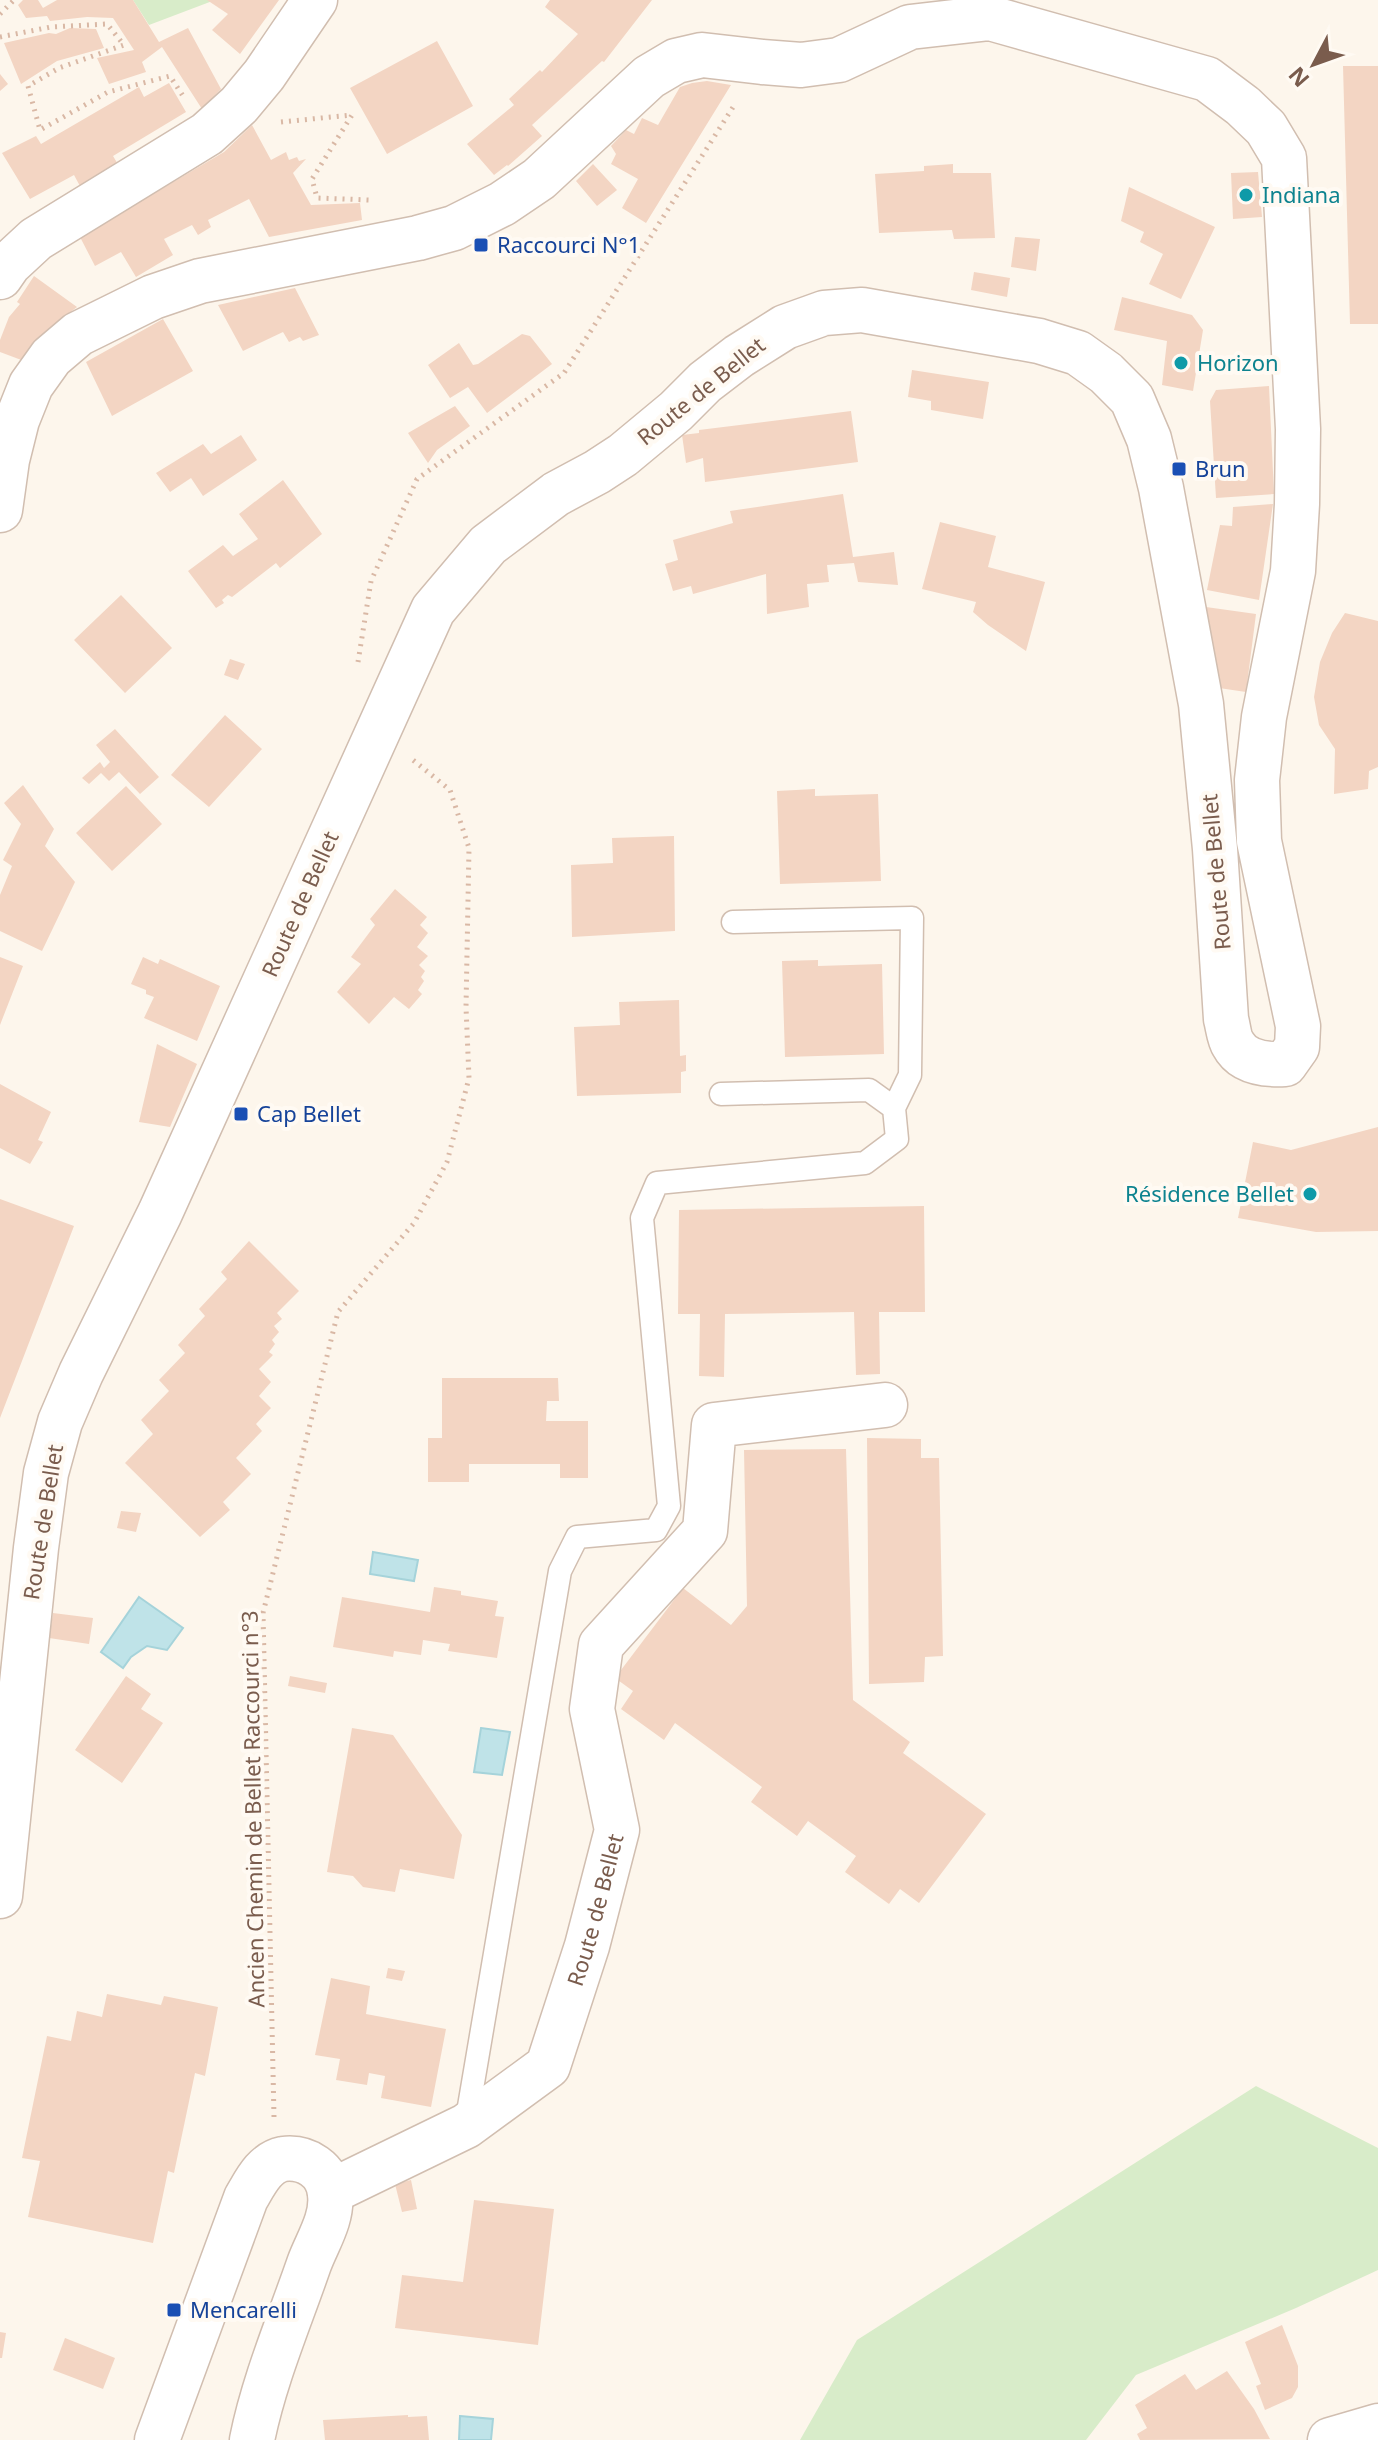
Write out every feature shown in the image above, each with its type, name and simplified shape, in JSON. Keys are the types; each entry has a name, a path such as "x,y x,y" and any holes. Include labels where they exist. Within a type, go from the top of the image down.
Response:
{"street":[{"path":"0,277 9,264 36,239 207,134 239,105 264,75 315,0"},
{"name":"Route de Bellet","path":"0,510 7,460 17,420 31,385 51,357 78,334 153,297 200,281 418,238 454,228 502,204 539,179 649,77 676,61 702,55 801,65 839,60 910,27 990,18 1207,79 1266,128 1284,158 1298,429 1297,504 1293,571 1264,717 1257,780 1259,841 1298,1026 1297,1047 1285,1064 1268,1065 1249,1060 1233,1044 1226,1019 1215,849 1201,704 1161,488 1149,439 1132,399 1106,373 1078,353 1039,341 862,310 824,313 785,327 739,356 623,455 556,494 488,545 433,610 165,1200 111,1308 60,1422 46,1473 36,1548 0,1896"},
{"name":"Route de Bellet","path":"330,2192 466,2126 548,2066 587,1946 617,1830 592,1709 601,1645 705,1531 714,1425 885,1405"},
{"path":"157,2440 246,2198 259,2176 275,2161 296,2157 318,2168 330,2192 329,2216 274,2364 252,2440"},
{"path":"1330,2440 1378,2426"}],"lane":[{"path":"466,2126 560,1571 577,1537 656,1530 669,1506 642,1218 657,1183 865,1163 897,1139 894,1108 910,1075 912,918 733,922"},
{"path":"721,1094 869,1090 894,1108"}],"path":[{"path":"0,14 14,0"},
{"path":"0,37 51,27 107,24 124,45 59,68 28,86 40,130 108,92 170,76 207,134"},
{"path":"357,668 371,581 417,479 564,373 762,62"},
{"path":"280,112 271,123 352,115 312,179 317,198 378,200"},
{"name":"Ancien Chemin de Bellet Raccourci n°3","path":"275,2161 263,1613 338,1312 414,1223 447,1162 469,1078 466,1007 469,848 450,790 400,750 367,755"}],"green space":[{"path":"133,0 215,0 149,25"},
{"path":"1256,2086 1378,2148 1378,2270 1136,2375 1086,2440 800,2440 857,2340"}],"water":[{"path":"373,1552 418,1560 414,1581 370,1574"},
{"path":"139,1597 183,1628 167,1650 147,1646 131,1657 123,1668 101,1652"},
{"path":"481,1728 510,1732 502,1775 474,1772"},
{"path":"460,2416 493,2419 491,2440 459,2440"}],"building":[{"path":"23,0 38,0 43,8 57,0 133,0 159,42 188,28 221,89 202,109 162,47 142,62 146,72 109,84 97,58 134,50 113,18 50,21 47,16 26,18 18,5"},
{"path":"207,0 279,0 240,54 212,30 228,14"},
{"path":"550,0 652,0 604,62 532,125 542,136 494,175 467,144 514,105 509,99 540,70 542,72 578,34 545,7"},
{"path":"70,28 96,29 104,48 57,61 21,84 4,43 56,34"},
{"path":"437,41 473,106 387,154 350,88"},
{"path":"1343,66 1378,66 1378,324 1350,324"},
{"path":"0,74 8,84 0,91"},
{"path":"707,81 731,85 646,223 622,208 638,179 611,164 616,154 611,146 626,130 634,134 642,118 658,125 680,87"},
{"path":"169,83 186,112 113,156 119,166 81,188 74,175 30,199 2,153 36,136 41,144 139,87 144,97"},
{"path":"252,125 271,160 286,152 289,160 297,157 299,161 306,159 293,173 311,205 360,203 362,220 269,237 249,199 208,220 211,227 198,235 192,225 164,239 173,255 136,277 121,252 95,266 80,237 224,152"},
{"path":"593,164 617,190 597,206 576,181"},
{"path":"953,164 953,173 991,173 995,238 954,239 952,230 879,233 875,174 924,171 924,166"},
{"name":"Indiana","path":"1258,172 1262,217 1233,219 1231,173"},
{"path":"1129,187 1215,227 1181,299 1149,284 1163,254 1140,242 1144,232 1121,221"},
{"path":"1015,237 1040,239 1036,271 1011,267"},
{"path":"974,272 1010,278 1007,297 971,290"},
{"path":"34,276 77,307 54,325 24,361 0,352 0,340 9,317 20,304 17,302"},
{"path":"295,288 319,335 289,342 283,332 243,351 218,305"},
{"name":"Horizon","path":"1122,297 1192,315 1203,330 1193,391 1162,385 1167,341 1114,330"},
{"path":"163,319 193,371 112,416 86,362"},
{"path":"522,334 530,336 552,364 487,413 468,387 450,398 428,365 459,343 473,365 478,364"},
{"path":"912,370 989,382 983,419 931,410 931,401 908,397"},
{"path":"1269,386 1274,494 1216,498 1210,401 1216,390"},
{"path":"455,406 470,426 437,450 428,463 408,433"},
{"path":"851,411 858,462 705,482 703,458 686,463 682,435 699,433 699,430"},
{"path":"241,435 257,460 203,496 191,478 170,492 156,473 203,444 211,454"},
{"path":"283,480 322,534 280,568 276,563 232,597 228,595 222,600 224,603 216,608 188,571 223,545 233,556 258,539 239,514"},
{"path":"843,494 853,557 894,552 898,585 858,582 854,563 827,565 829,582 807,584 809,607 767,614 766,574 693,594 691,586 673,591 665,564 678,560 673,540 733,523 730,511"},
{"path":"1273,504 1259,600 1207,590 1220,525 1232,526 1233,507"},
{"path":"940,522 996,536 988,567 1045,582 1026,651 973,612 976,602 922,589"},
{"path":"121,595 172,648 125,693 74,640"},
{"path":"1206,607 1256,614 1246,692 1219,688"},
{"path":"1345,613 1378,621 1378,767 1369,771 1368,789 1334,794 1335,749 1319,725 1314,697 1320,662 1332,633"},
{"path":"230,659 245,664 238,680 224,675"},
{"path":"225,715 262,749 209,807 171,775"},
{"path":"115,729 159,777 140,794 119,772 109,781 101,773 89,784 82,778 100,762 104,768 110,762 96,745"},
{"path":"23,785 54,829 45,846 75,882 42,951 0,931 0,895 12,866 3,860 21,824 4,803"},
{"path":"126,786 162,824 112,871 76,833"},
{"path":"815,789 815,796 878,794 881,881 780,884 777,791"},
{"path":"674,836 675,931 572,937 571,865 613,863 612,838"},
{"path":"395,889 427,917 420,925 428,933 417,947 428,956 419,965 425,971 421,977 424,981 418,990 422,994 409,1009 394,997 369,1024 337,992 361,964 351,957 375,925 370,919"},
{"path":"0,957 23,966 0,1025"},
{"path":"143,957 158,964 160,959 220,986 197,1041 144,1018 154,997 131,984"},
{"path":"818,960 818,966 882,964 884,1054 785,1057 782,961"},
{"path":"679,1000 680,1056 686,1055 686,1071 681,1072 681,1093 577,1096 574,1027 620,1025 619,1002"},
{"path":"157,1044 197,1064 170,1127 139,1122"},
{"path":"0,1084 51,1112 38,1140 43,1142 30,1164 0,1148"},
{"name":"Résidence Bellet","path":"1378,1127 1378,1231 1316,1232 1238,1218 1253,1142 1291,1150"},
{"path":"0,1199 74,1226 0,1418"},
{"path":"924,1206 925,1312 879,1312 880,1374 856,1375 854,1312 725,1314 724,1377 699,1376 700,1314 678,1314 679,1210"},
{"path":"249,1241 299,1291 277,1313 282,1319 274,1326 279,1332 272,1340 275,1344 269,1352 273,1355 259,1369 271,1382 259,1396 271,1408 256,1424 262,1431 236,1458 251,1474 223,1502 230,1510 200,1537 125,1463 153,1434 141,1420 169,1391 159,1380 185,1353 178,1345 205,1316 199,1309 227,1279 221,1272"},
{"path":"442,1378 558,1378 559,1401 547,1401 546,1421 588,1421 588,1478 560,1478 560,1464 469,1464 469,1482 428,1482 428,1438 442,1438"},
{"path":"867,1438 921,1439 921,1458 939,1458 943,1656 925,1657 924,1682 869,1684"},
{"path":"846,1449 853,1700 910,1742 903,1753 986,1814 919,1903 900,1889 889,1904 845,1872 856,1856 808,1821 797,1836 751,1802 762,1787 675,1723 664,1740 621,1709 633,1691 615,1678 683,1588 731,1625 747,1606 744,1450"},
{"path":"121,1511 141,1513 136,1532 117,1528"},
{"path":"434,1587 498,1601 495,1616 504,1617 497,1658 448,1651 450,1644 423,1640 421,1655 394,1651 393,1657 333,1647 342,1597 430,1612"},
{"path":"53,1613 93,1618 89,1644 49,1638"},
{"path":"126,1676 151,1694 141,1709 163,1723 122,1783 75,1750"},
{"path":"290,1676 327,1683 325,1693 288,1686"},
{"path":"352,1728 393,1735 462,1835 454,1879 400,1869 395,1892 363,1887 353,1876 327,1872"},
{"path":"388,1968 405,1971 402,1981 386,1978"},
{"path":"331,1978 370,1986 366,2014 446,2029 431,2107 381,2098 385,2076 369,2073 367,2085 336,2080 340,2059 315,2055"},
{"path":"107,1994 161,2005 164,1996 218,2007 205,2076 195,2073 174,2173 168,2171 153,2243 28,2217 40,2161 22,2158 47,2036 71,2041 77,2011 102,2017"},
{"path":"411,2180 417,2209 402,2212 395,2184"},
{"path":"474,2200 554,2209 538,2345 395,2328 402,2275 463,2282"},
{"path":"1282,2325 1298,2366 1298,2387 1292,2398 1265,2410 1256,2386 1261,2384 1245,2342"},
{"path":"0,2332 6,2333 2,2358 0,2358"},
{"path":"65,2338 115,2358 103,2389 53,2370"},
{"path":"1227,2371 1254,2409 1270,2439 1140,2440 1137,2434 1147,2428 1135,2405 1185,2374 1196,2390"},
{"path":"427,2416 429,2440 325,2440 323,2420"}],"place":[{"name":"Indiana","path":"1246,195"},
{"name":"Raccourci N°1","path":"481,245"},
{"name":"Horizon","path":"1181,363"},
{"name":"Brun","path":"1179,469"},
{"name":"Cap Bellet","path":"241,1114"},
{"name":"Résidence Bellet","path":"1310,1194"},
{"name":"Mencarelli","path":"174,2310"}]}
